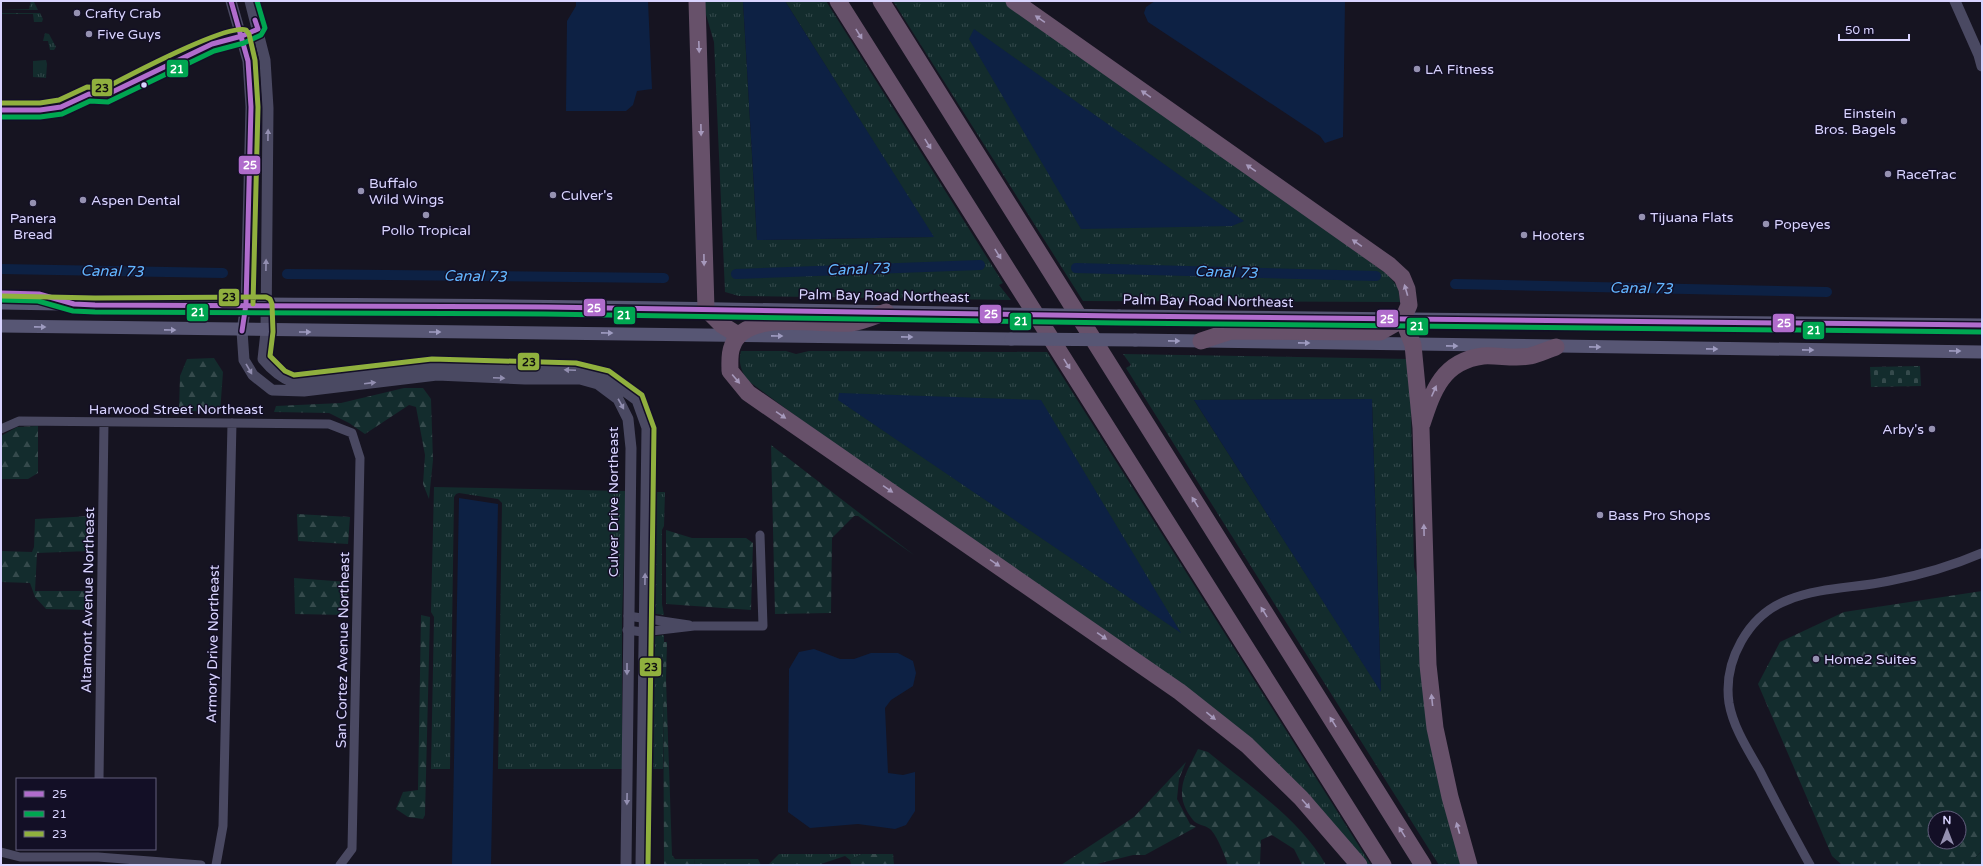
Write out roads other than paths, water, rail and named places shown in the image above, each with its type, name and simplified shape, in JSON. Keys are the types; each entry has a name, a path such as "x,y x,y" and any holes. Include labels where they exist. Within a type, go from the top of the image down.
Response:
{"highway":[{"path":"697,1 706,308 722,325 738,335"},
{"path":"838,1 1383,865"},
{"path":"881,1 1423,865"},
{"path":"1014,1 1389,265 1402,277 1407,290 1409,305 1403,319 1380,332 1231,331 1201,342"},
{"path":"886,312 852,323 769,322 749,327 738,335 731,347 730,371 748,393 1180,692 1247,745 1300,798 1359,865"},
{"path":"1403,319 1413,345 1421,428 1428,665 1435,728 1448,790 1469,865"},
{"path":"1421,428 1438,382 1454,366 1483,356 1529,356 1556,347"}],"main road":[{"name":"Palm Bay Road Northeast","path":"1,303 95,305 265,304 706,308 1119,316 1982,325"},
{"path":"1,326 266,332 738,335 1982,352"}],"street":[{"name":"Culver Drive Northeast","path":"231,1 248,61 251,107 246,304 242,331 244,360 253,375 272,390 304,391 437,375 525,379 580,379 598,384 618,398 628,419 631,448 626,865"},
{"path":"250,1 265,60 268,101 265,304 266,332 263,358 281,377 293,382 432,366 574,370 606,377 637,400 647,428 643,632 642,865"},
{"path":"1955,1 1980,55 1982,66"},
{"name":"Harwood Street Northeast","path":"1,429 19,421 329,424 352,433"},
{"name":"Altamont Avenue Northeast","path":"99,778 104,422"},
{"name":"Armory Drive Northeast","path":"216,865 223,826 232,423"},
{"name":"San Cortez Avenue Northeast","path":"340,865 352,849 360,458 352,433"},
{"path":"628,630 643,632 694,626 763,626 760,535"},
{"path":"1810,865 1736,728 1729,702 1728,679 1744,634 1763,614 1787,600 1830,589 1889,581 1954,565 1982,553"},
{"path":"628,616 676,622 694,626"},
{"path":"1,852 20,857 98,853 201,865"}],"water":[{"path":"576,1 648,1 652,89 637,91 633,105 626,111 566,111 567,21 576,6"},
{"path":"743,1 785,1 934,237 757,240"},
{"path":"1155,1 1345,1 1343,137 1325,143 1320,136 1148,22 1144,13 1146,7"},
{"path":"974,29 1244,221 1232,226 1081,229 969,39"},
{"path":"839,393 1041,400 1181,633 838,400"},
{"path":"1372,399 1381,692 1194,400"},
{"path":"459,498 498,504 491,865 452,865"},
{"path":"814,649 840,659 854,659 871,653 898,653 913,661 916,673 913,686 891,700 885,708 888,773 903,775 915,772 915,811 906,825 895,829 858,824 810,828 788,812 789,669 799,652"}],"waterway":[{"name":"Canal 73","path":"736,274 980,265"},
{"name":"Canal 73","path":"1076,268 1376,276"},
{"name":"Canal 73","path":"1,269 223,273"},
{"name":"Canal 73","path":"287,274 664,278"},
{"name":"Canal 73","path":"1455,284 1827,292"}],"place":[{"name":"Crafty Crab","path":"77,13"},
{"name":"Five Guys","path":"89,34"},
{"name":"LA Fitness","path":"1417,69"},
{"name":"Einstein Bros. Bagels","path":"1904,121"},
{"name":"RaceTrac","path":"1888,174"},
{"name":"Buffalo Wild Wings","path":"361,191"},
{"name":"Culver's","path":"553,195"},
{"name":"Aspen Dental","path":"83,200"},
{"name":"Panera Bread","path":"33,203"},
{"name":"Pollo Tropical","path":"426,215"},
{"name":"Tijuana Flats","path":"1642,217"},
{"name":"Popeyes","path":"1766,224"},
{"name":"Hooters","path":"1524,235"},
{"name":"Arby's","path":"1932,429"},
{"name":"Bass Pro Shops","path":"1600,515"},
{"name":"Home2 Suites","path":"1816,659"}]}
